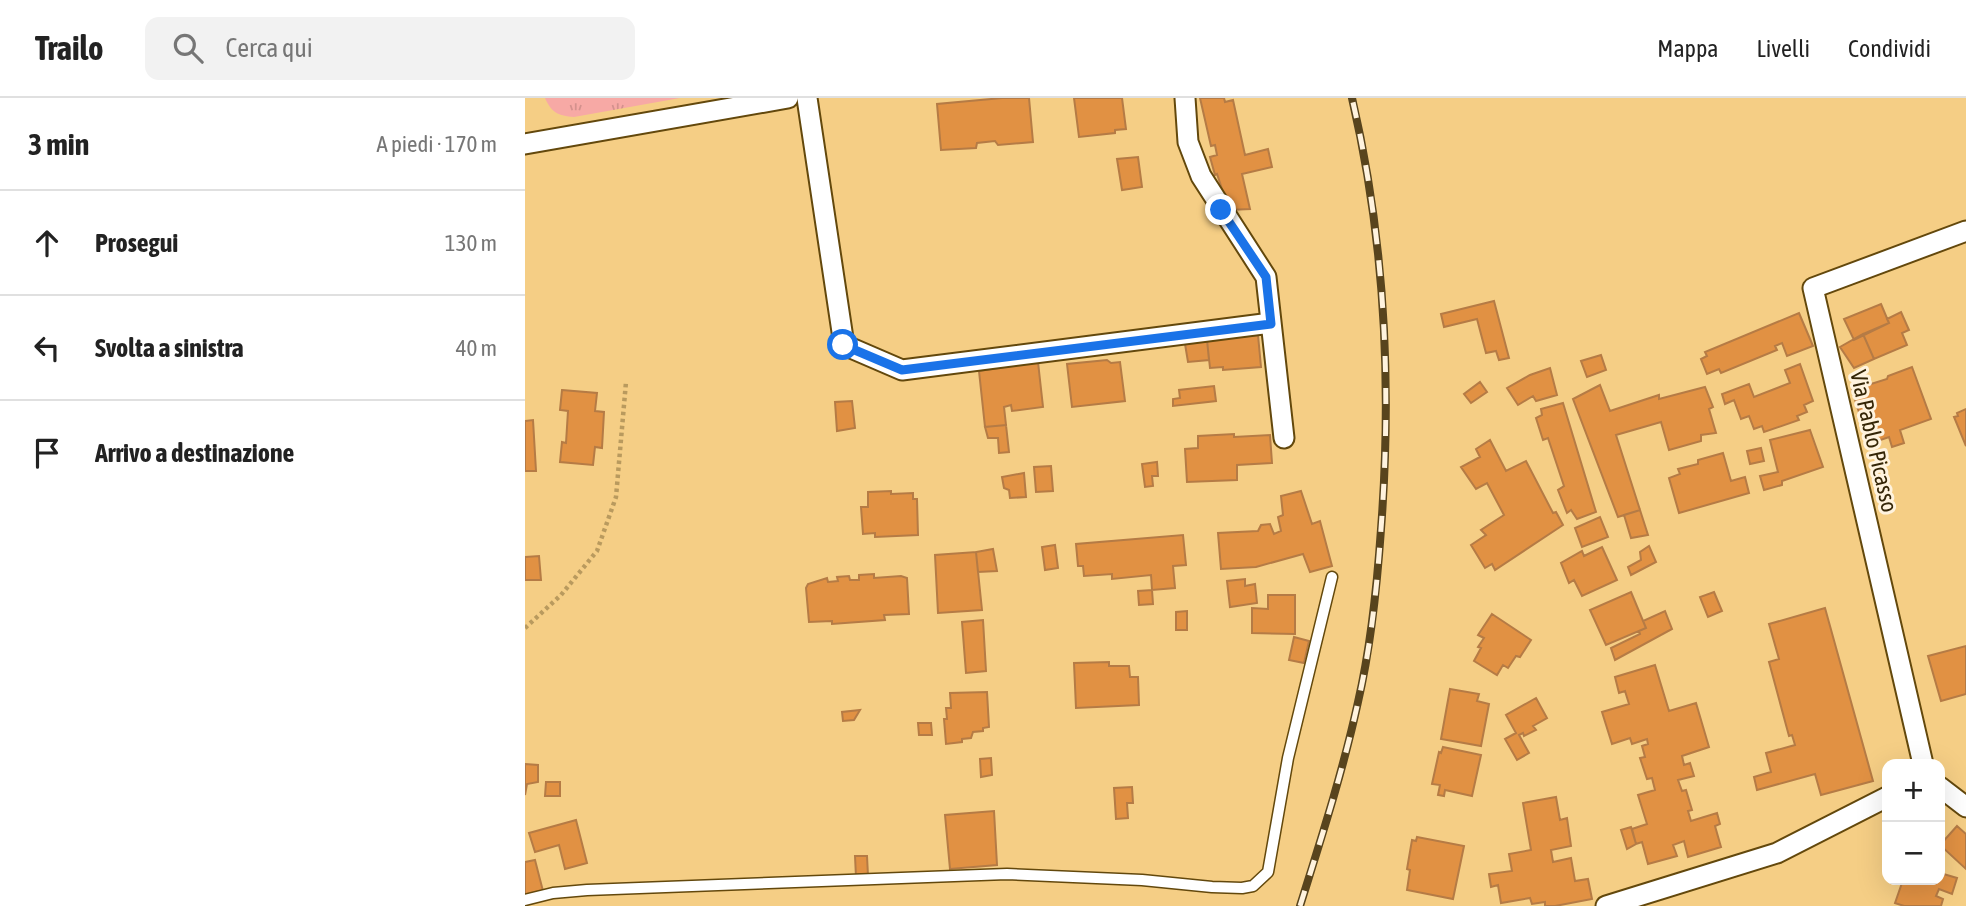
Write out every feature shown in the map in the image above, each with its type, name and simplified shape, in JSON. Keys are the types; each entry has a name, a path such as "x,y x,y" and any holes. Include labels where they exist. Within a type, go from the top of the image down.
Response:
{"street":[{"path":"525,144 788,98"},
{"path":"807,98 843,345 902,370 1271,324"},
{"path":"1185,98 1188,142 1201,176 1266,277 1284,438"},
{"name":"Via Pablo Picasso","path":"1922,759 1813,288 1966,231"},
{"path":"1945,791 1966,807"},
{"path":"1606,906 1777,853 1882,800"}],"lane":[{"path":"525,900 553,893 587,890 1007,874 1142,880 1212,887 1253,886 1268,872 1288,758 1332,577"}],"path":[{"path":"525,628 561,595 597,551 616,497 626,382"}],"green space":[{"path":"545,98 680,98 574,117 556,112"}],"building":[{"path":"1029,98 1033,142 998,145 995,141 977,143 976,148 941,150 937,104"},
{"path":"1074,98 1122,98 1126,129 1079,137"},
{"path":"1200,98 1224,98 1225,102 1233,100 1245,155 1268,149 1272,167 1242,174 1250,209 1229,210 1210,157 1217,155 1215,145 1211,146"},
{"path":"1138,157 1142,187 1122,190 1117,159"},
{"path":"1494,301 1509,358 1499,360 1496,351 1486,353 1477,319 1444,327 1441,314"},
{"path":"1881,304 1889,323 1854,340 1844,319"},
{"path":"1901,312 1909,330 1902,333 1907,345 1874,359 1863,334 1889,323 1887,319"},
{"path":"1799,313 1813,346 1787,356 1782,343 1775,346 1777,350 1721,373 1719,369 1707,374 1701,359 1707,356 1705,352"},
{"path":"1863,334 1874,359 1854,368 1840,347"},
{"path":"1258,335 1261,367 1223,370 1223,367 1210,368 1207,340"},
{"path":"1207,340 1209,360 1188,362 1185,344"},
{"path":"1601,355 1606,370 1587,377 1581,361"},
{"path":"1107,360 1111,363 1120,362 1125,401 1072,407 1067,364"},
{"path":"1038,362 1043,407 1012,411 1011,405 1004,407 1006,425 985,427 979,371"},
{"path":"1800,364 1813,401 1804,405 1807,412 1797,416 1799,420 1764,432 1762,426 1754,429 1749,416 1741,419 1734,400 1725,404 1722,394 1749,384 1754,397 1790,383 1785,370"},
{"path":"1912,367 1931,419 1900,430 1904,443 1892,447 1889,437 1869,444 1852,390 1887,379 1888,376"},
{"path":"1550,368 1557,395 1536,401 1533,396 1518,405 1507,388"},
{"path":"1480,382 1487,392 1471,403 1464,394"},
{"path":"1600,385 1610,411 1659,395 1659,399 1705,387 1713,407 1709,409 1716,433 1701,435 1701,441 1669,450 1661,422 1616,435 1640,510 1618,517 1573,399"},
{"path":"1214,386 1216,401 1173,406 1173,399 1180,398 1179,390"},
{"path":"562,390 597,393 595,411 604,412 602,448 595,447 593,465 560,462 562,442 566,443 568,411 560,410"},
{"path":"852,401 855,428 837,431 835,402"},
{"path":"1563,403 1596,512 1577,519 1571,510 1567,513 1558,490 1564,486 1548,438 1543,440 1536,418 1542,415 1541,409"},
{"path":"1966,409 1966,446 1954,417"},
{"path":"533,420 536,471 525,471 525,421"},
{"path":"1006,425 1009,452 999,453 998,438 988,438 985,427"},
{"path":"1810,430 1823,467 1764,490 1760,476 1778,472 1770,440"},
{"path":"1234,434 1234,437 1270,435 1272,463 1237,465 1237,480 1187,482 1185,449 1198,448 1198,436"},
{"path":"1490,440 1506,471 1526,461 1553,513 1556,512 1563,525 1495,570 1492,564 1485,568 1471,545 1486,535 1481,530 1504,515 1487,483 1476,489 1461,467 1480,457 1476,449"},
{"path":"1761,448 1764,461 1750,464 1747,451"},
{"path":"1723,453 1731,481 1745,477 1749,493 1679,513 1669,478 1680,474 1678,469"},
{"path":"1157,462 1158,476 1152,476 1153,486 1145,487 1142,464"},
{"path":"1051,466 1053,491 1036,492 1034,467"},
{"path":"1024,473 1026,497 1010,498 1002,477"},
{"path":"891,491 891,494 913,493 913,499 917,499 918,535 875,537 875,533 863,534 861,507 868,507 868,492"},
{"path":"1301,491 1312,524 1320,521 1332,566 1310,572 1303,554 1256,567 1221,569 1218,533 1258,531 1261,525 1270,524 1274,534 1281,531 1278,517 1283,515 1281,496"},
{"path":"1640,510 1648,535 1631,538 1624,515"},
{"path":"1600,517 1608,537 1582,547 1575,528"},
{"path":"1183,535 1186,565 1173,566 1175,588 1152,590 1151,575 1112,579 1112,574 1084,576 1083,566 1078,566 1076,544"},
{"path":"1055,545 1058,568 1045,570 1042,547"},
{"path":"1649,546 1656,562 1631,575 1628,567 1641,560 1640,552"},
{"path":"1602,547 1617,580 1582,596 1574,580 1569,583 1561,563 1582,551 1584,556"},
{"path":"993,549 997,571 978,572 976,552"},
{"path":"976,552 982,610 938,613 935,555"},
{"path":"539,556 541,580 525,580 525,557"},
{"path":"874,574 874,578 907,578 909,614 884,615 885,620 832,624 832,621 809,622 806,588 808,584 827,578 828,582 838,581 837,577 849,576 850,580 859,580 859,575"},
{"path":"1245,579 1245,586 1255,584 1257,603 1230,607 1227,581"},
{"path":"1152,590 1153,604 1139,605 1138,591"},
{"path":"1631,592 1646,628 1606,645 1590,610"},
{"path":"1714,592 1722,611 1708,617 1700,597"},
{"path":"1268,595 1295,595 1295,634 1252,633 1252,608 1268,609"},
{"path":"1825,608 1873,781 1821,795 1815,774 1757,790 1754,777 1771,772 1766,753 1795,745 1792,735 1789,736 1769,662 1779,659 1769,624"},
{"path":"1187,611 1187,630 1176,630 1176,612"},
{"path":"1665,611 1672,629 1615,660 1611,648 1640,634 1639,631 1646,628 1643,621"},
{"path":"1492,614 1531,640 1520,657 1516,656 1508,668 1503,665 1497,675 1474,661 1484,638 1478,635"},
{"path":"983,620 986,671 966,673 962,622"},
{"path":"1294,637 1309,641 1304,663 1289,660"},
{"path":"1966,646 1966,694 1941,701 1928,656"},
{"path":"1109,662 1109,666 1129,666 1130,677 1138,677 1139,705 1076,708 1074,663"},
{"path":"1655,665 1669,711 1696,703 1709,747 1682,756 1684,765 1690,763 1694,776 1678,780 1682,791 1686,790 1692,810 1688,811 1691,821 1717,813 1720,824 1715,826 1721,847 1688,857 1684,841 1673,845 1677,856 1648,864 1642,842 1636,844 1632,829 1647,824 1638,795 1655,790 1652,778 1647,779 1640,758 1645,757 1642,746 1648,744 1647,739 1632,744 1630,738 1612,744 1602,712 1629,704 1625,691 1619,693 1615,677"},
{"path":"1450,689 1479,694 1477,701 1489,704 1481,746 1441,739"},
{"path":"987,692 989,727 973,732 971,738 962,739 962,742 946,744 944,719 947,719 946,708 951,708 950,693"},
{"path":"1536,698 1547,718 1533,726 1536,730 1524,736 1523,733 1519,735 1529,753 1517,760 1505,739 1516,733 1506,715"},
{"path":"860,710 854,720 843,721 842,712"},
{"path":"918,723 931,723 932,735 919,735"},
{"path":"1443,747 1481,755 1472,796 1445,790 1444,796 1438,795 1440,785 1432,784 1439,752 1441,753"},
{"path":"991,758 992,775 981,777 980,759"},
{"path":"525,764 538,765 538,782 527,784 525,795"},
{"path":"546,782 560,782 560,796 545,796"},
{"path":"1132,787 1133,803 1127,803 1128,818 1116,819 1114,788"},
{"path":"1556,797 1560,820 1567,818 1571,846 1551,850 1553,862 1571,858 1575,881 1588,879 1592,899 1555,906 1545,906 1545,902 1532,904 1530,898 1501,903 1498,885 1491,887 1489,874 1512,871 1509,854 1531,850 1523,803"},
{"path":"994,811 997,865 950,869 945,815"},
{"path":"576,820 587,863 565,869 559,845 535,852 529,833"},
{"path":"1957,826 1966,834 1966,869 1945,850 1945,839"},
{"path":"1631,827 1636,844 1627,849 1621,830"},
{"path":"1417,837 1464,846 1453,899 1407,890 1412,840 1416,841"},
{"path":"855,856 867,856 868,876 856,877"},
{"path":"535,860 543,891 525,896 525,862"},
{"path":"1945,874 1957,878 1952,894 1939,889 1936,896 1943,899 1941,906 1904,906 1895,903 1901,885 1945,885"}],"railway":[{"path":"1300,906 1339,779 1363,681 1373,616 1381,529 1386,421 1383,313 1372,205 1352,98"}],"route":[{"path":"843,345 902,370 1271,324 1266,277 1221,210"}]}
